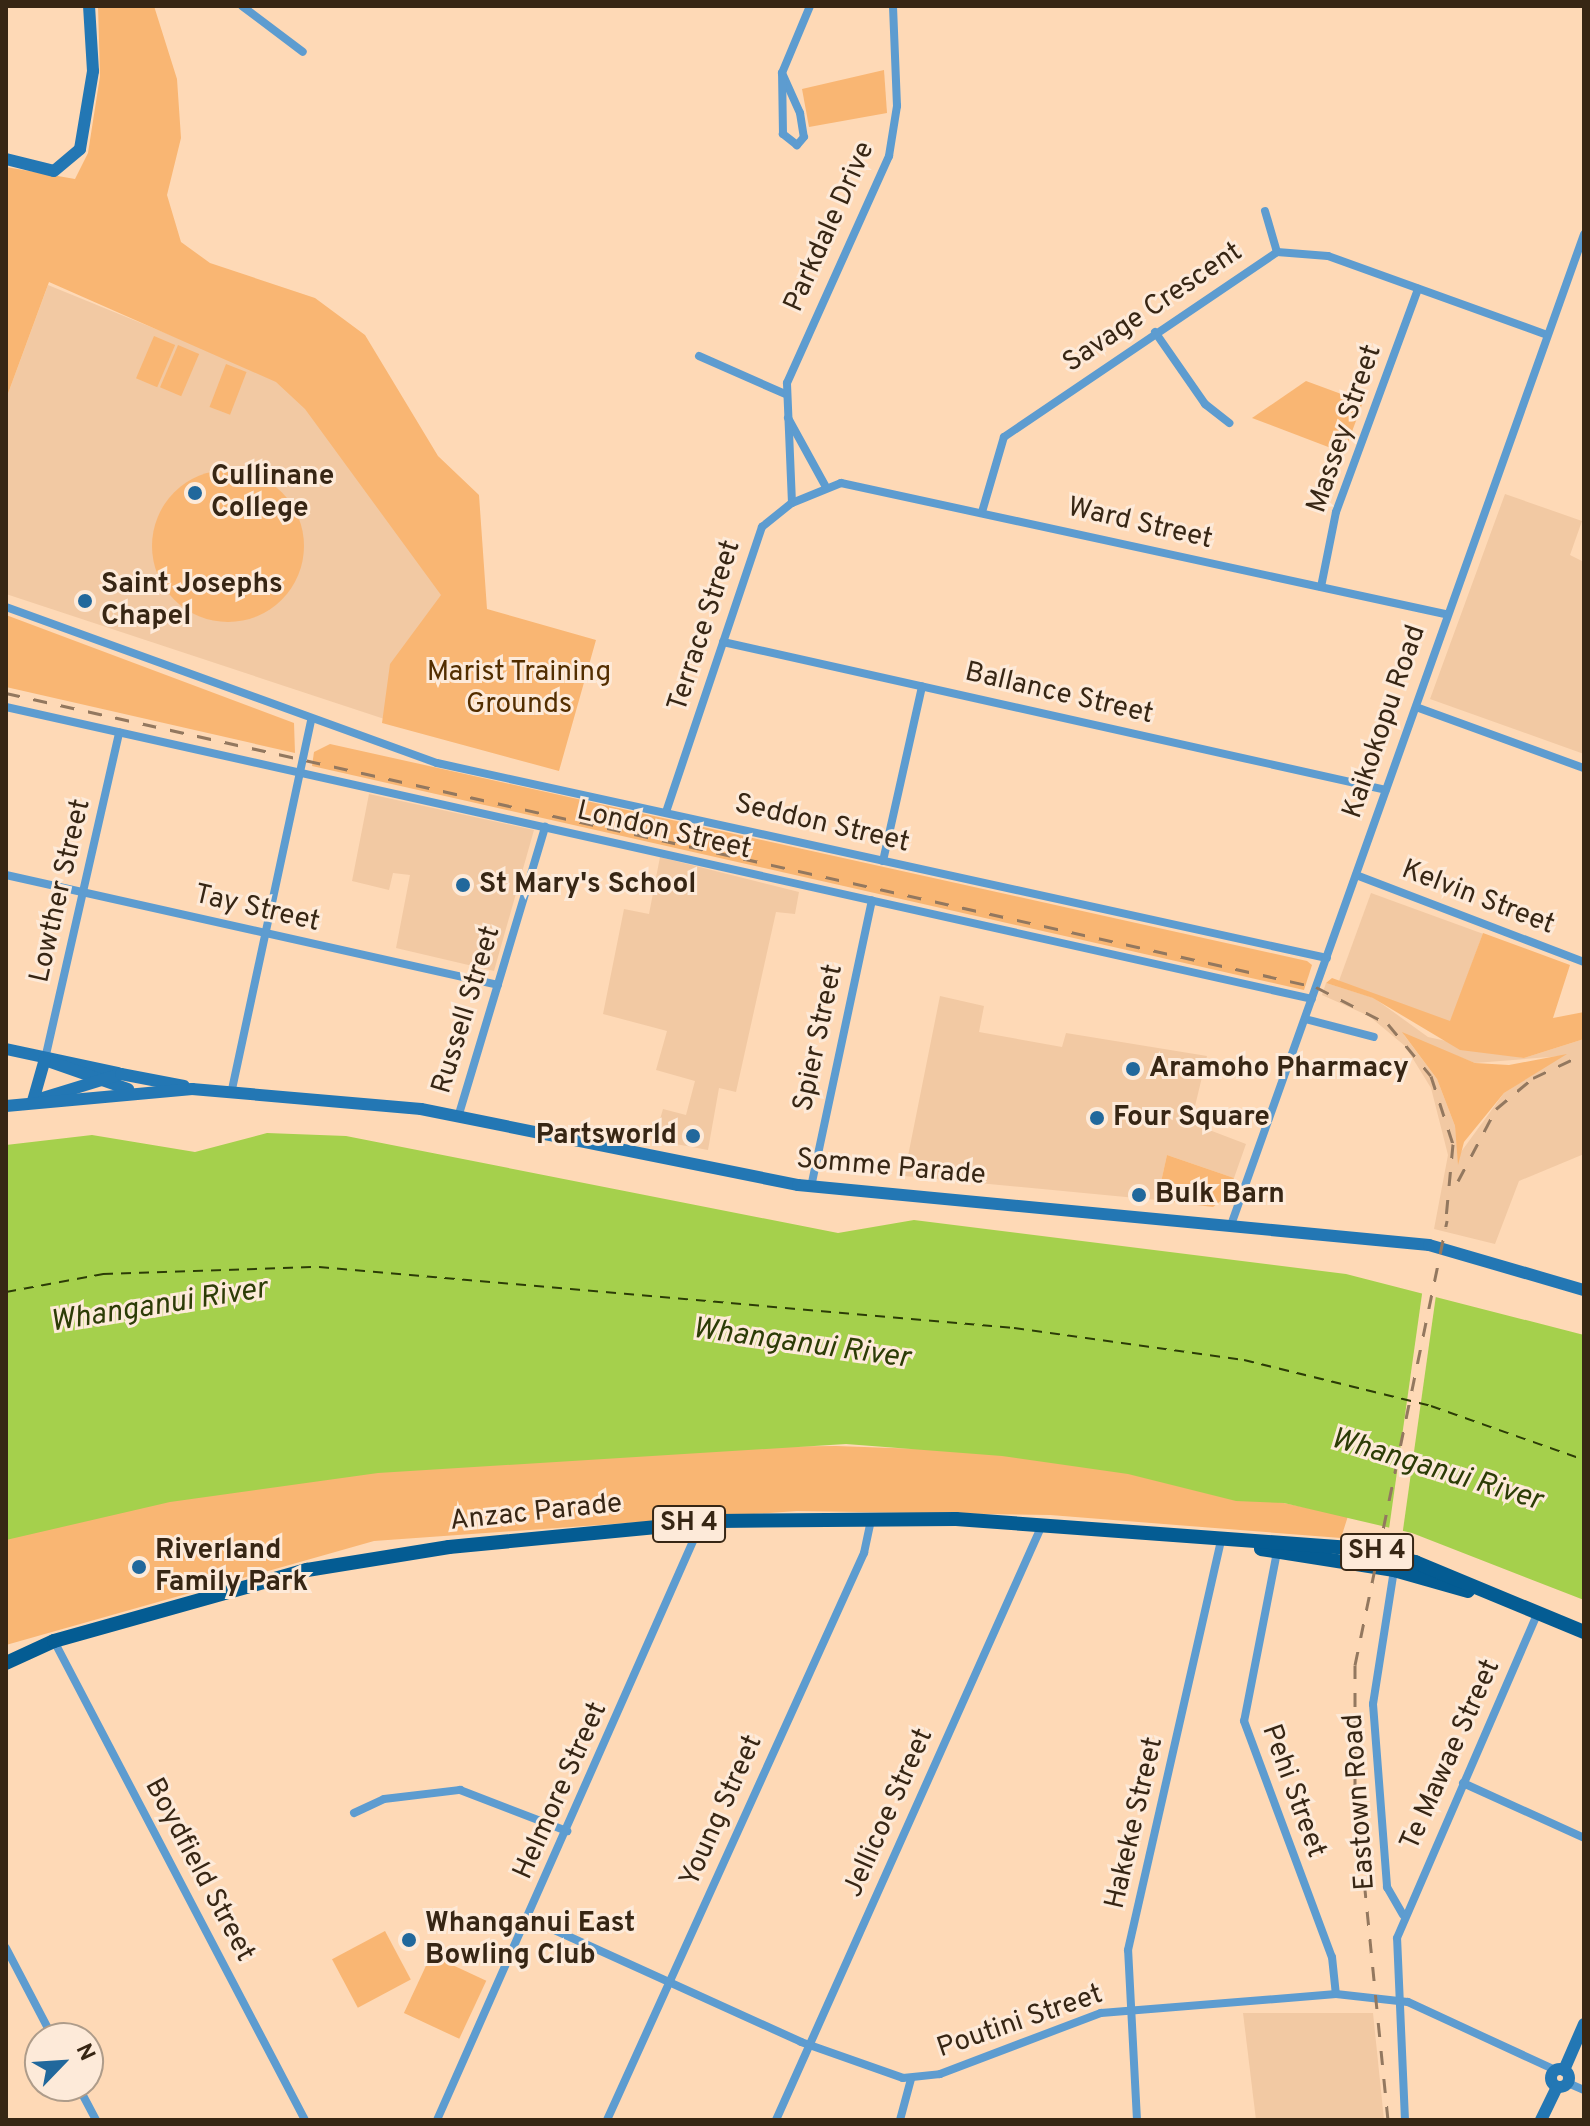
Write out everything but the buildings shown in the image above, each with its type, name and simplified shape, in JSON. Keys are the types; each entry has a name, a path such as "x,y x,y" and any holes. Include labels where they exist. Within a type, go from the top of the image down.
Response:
{"main road":[{"path":"6,159 54,171 80,149 93,71 89,6"},
{"path":"6,1049 121,1074"},
{"path":"45,1059 90,1080 138,1091"},
{"path":"33,1101 45,1059"},
{"name":"Somme Parade","path":"33,1101 90,1080 121,1074 231,1094 459,1114 811,1187 1429,1245 1584,1290"},
{"name":"Somme Parade","path":"6,1106 138,1091 192,1089"},
{"name":"Anzac Parade","path":"6,1663 54,1641 374,1557 701,1523 871,1519 1042,1524 1390,1554 1584,1632"},
{"name":"Anzac Parade","path":"1225,1541 1394,1570 1515,1604"},
{"path":"1541,2120 1584,2024"}],"street":[{"path":"242,6 303,52"},
{"path":"782,73 800,113 804,137 797,145 783,134 782,73 810,6"},
{"name":"Parkdale Drive","path":"792,503 785,394 889,156 897,106 893,6"},
{"path":"1265,211 1277,252"},
{"name":"Kaikokopu Road","path":"1231,1225 1416,707 1445,614 1584,234"},
{"name":"Savage Crescent","path":"982,512 1004,437 1277,252 1328,256 1547,335"},
{"name":"Massey Street","path":"1321,587 1336,512 1418,289"},
{"path":"1155,332 1205,404 1229,423"},
{"path":"699,356 785,394"},
{"name":"Parkdale Drive","path":"786,414 826,487"},
{"name":"Ward Street","path":"826,487 854,483 1445,614"},
{"name":"Terrace Street","path":"666,812 762,527 792,503 826,487"},
{"name":"Seddon Street","path":"6,607 311,720 437,763 1327,958"},
{"name":"Ballance Street","path":"723,642 1386,790"},
{"path":"883,861 922,686"},
{"name":"London Street","path":"6,707 1312,999"},
{"path":"1416,707 1584,768"},
{"path":"231,1094 311,720"},
{"name":"Lowther Street","path":"45,1059 119,732"},
{"name":"Russell Street","path":"459,1114 545,827"},
{"name":"Tay Street","path":"6,875 498,985"},
{"name":"Kelvin Street","path":"1356,875 1584,962"},
{"name":"Spier Street","path":"811,1187 872,900"},
{"path":"1305,1019 1374,1037"},
{"name":"Young Street","path":"607,2120 864,1553 871,1519"},
{"name":"Helmore Street","path":"437,2120 701,1523"},
{"name":"Jellicoe Street","path":"776,2120 1042,1524"},
{"name":"Hakeke Street","path":"1137,2120 1127,2010 1128,1950 1225,1541"},
{"name":"Pehi Street","path":"1277,1552 1244,1721 1332,1957 1336,1994"},
{"name":"Eastown Road","path":"1394,1570 1373,1704 1387,1887 1403,1915 1394,1998 1405,2120"},
{"name":"Te Mawae Street","path":"1403,1915 1538,1612"},
{"name":"Boydfield Street","path":"54,1641 305,2120"},
{"path":"1463,1783 1584,1838"},
{"path":"354,1813 384,1799 460,1790 567,1831"},
{"name":"Poutini Street","path":"528,1918 811,2043 911,2079 1127,2010 1336,1994 1394,1998"},
{"path":"6,1948 45,2022"},
{"path":"1394,1998 1584,2090"},
{"path":"900,2120 911,2079"},
{"path":"86,2102 96,2120"}],"shaded area":[{"name":"Cullinane College","path":"48,285 288,383 479,607 442,738 6,594 6,399"},
{"path":"1505,494 1582,521 1570,555 1584,562 1584,754 1430,699"},
{"name":"St Mary's School","path":"369,794 534,830 494,971 396,948 410,875 393,873 389,890 352,881"},
{"path":"660,857 799,892 795,914 776,912 736,1092 719,1088 708,1150 654,1140 663,1109 686,1115 695,1081 656,1070 667,1031 603,1014 624,909 649,914"},
{"path":"1371,893 1483,934 1451,1022 1339,981"},
{"path":"1326,983 1374,998 1428,1037 1524,1058 1584,1039 1584,1154 1519,1181 1495,1244 1434,1229 1448,1155 1431,1088 1405,1046 1369,1016 1322,995","holes":["1404,1035 1475,1063 1562,1056 1504,1093 1458,1156 1455,1126 1437,1079"]},
{"path":"940,996 984,1006 979,1032 1062,1047 1066,1033 1207,1056 1191,1123 1246,1144 1234,1178 1167,1155 1157,1200 904,1176"},
{"path":"1243,2013 1373,2013 1384,2120 1256,2120"}],"green space":[{"name":"Marist Training Grounds","path":"98,6 154,6 177,79 181,138 167,195 181,242 210,263 315,298 365,335 438,456 479,495 487,609 596,640 559,771 382,723 390,664 441,595 305,409 276,382 49,282 6,399 6,167 75,179 88,153 100,76"},
{"path":"884,70 887,113 809,127 802,89"},
{"path":"154,336 175,345 157,387 136,378"},
{"path":"178,345 199,354 181,396 160,387"},
{"path":"226,364 247,372 230,415 210,407"},
{"path":"1306,381 1363,402 1344,453 1252,418"},
{"path":"228,470 257,476 282,492 298,517 304,546 298,575 282,600 257,616 228,622 199,616 174,600 158,575 152,546 158,517 174,492 199,476"},
{"path":"6,615 294,723 295,753 6,687"},
{"path":"330,744 1307,961 1312,965 1304,990 312,766 314,752"},
{"path":"1483,933 1570,965 1553,1018 1584,1012 1584,1039 1524,1058 1460,1050 1373,998 1326,983 1332,978 1450,1021"},
{"path":"1402,1032 1475,1063 1509,1065 1567,1054 1504,1093 1464,1142 1458,1165 1455,1126 1437,1079"},
{"path":"1167,1155 1234,1178 1222,1200 1213,1207 1157,1200"},
{"name":"Riverland Family Park","path":"836,1446 1034,1453 1348,1516 1341,1538 1050,1515 797,1511 374,1541 6,1645 6,1530 33,1522 274,1481 648,1448"},
{"path":"385,1931 411,1980 358,2008 332,1959"},
{"path":"431,1955 486,1981 459,2039 404,2013"}],"water":[{"name":"Whanganui River","path":"267,1133 346,1136 838,1233 914,1220 1346,1274 1584,1335 1584,1600 1412,1533 1284,1503 1236,1501 1128,1474 1002,1456 846,1444 378,1473 170,1502 6,1540 6,1145 92,1135 195,1152"}],"pier":[{"path":"1423,1287 1437,1289 1403,1533 1389,1531"}],"ferry route":[{"path":"6,1292 103,1274 319,1267 1014,1328 1244,1360 1431,1406 1584,1460"}],"railway":[{"path":"6,693 1316,987 1388,1024 1431,1076 1453,1144 1445,1228"},
{"path":"1458,1181 1496,1109 1533,1078 1584,1054"},
{"path":"1388,2120 1355,1790 1355,1665 1447,1220"}],"place":[{"name":"Cullinane College","path":"195,493"},
{"name":"Saint Josephs Chapel","path":"85,601"},
{"name":"St Mary's School","path":"463,885"},
{"name":"Aramoho Pharmacy","path":"1133,1069"},
{"name":"Four Square","path":"1097,1118"},
{"name":"Partsworld","path":"693,1136"},
{"name":"Bulk Barn","path":"1139,1195"},
{"name":"Riverland Family Park","path":"139,1567"},
{"name":"Whanganui East Bowling Club","path":"409,1940"}]}
